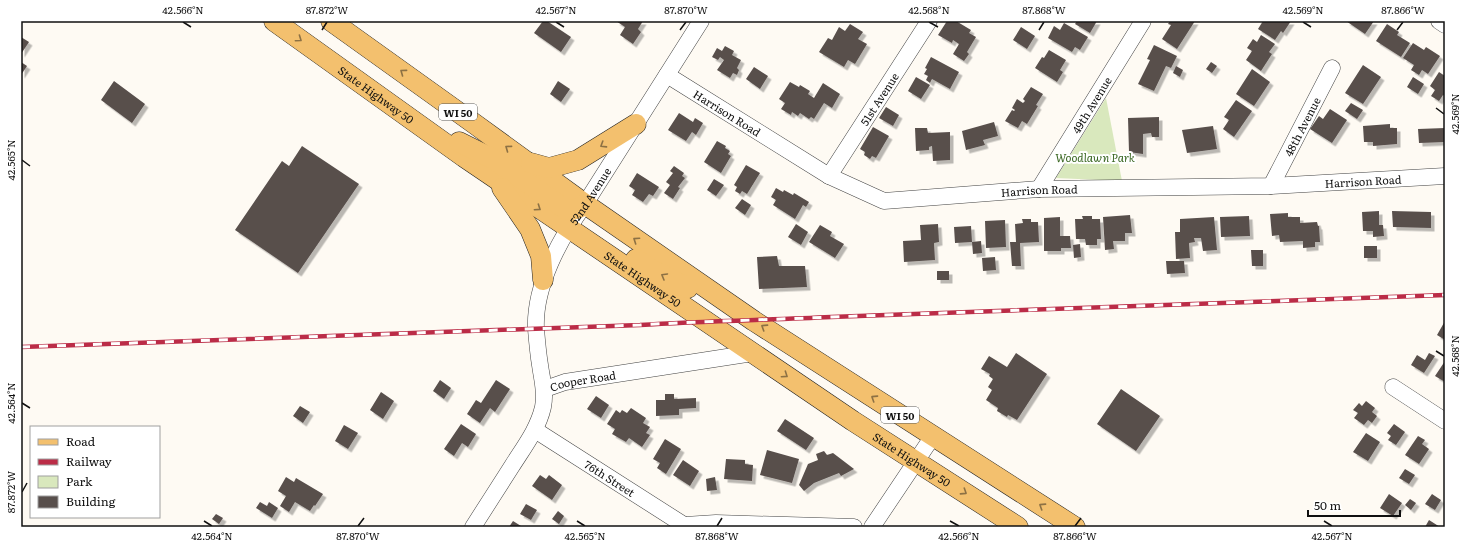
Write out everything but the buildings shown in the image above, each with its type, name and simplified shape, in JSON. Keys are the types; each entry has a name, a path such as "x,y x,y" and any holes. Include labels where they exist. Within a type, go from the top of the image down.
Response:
{"main road":[{"name":"State Highway 50","path":"274,21 496,180 853,421 1018,527"},
{"name":"WI 50","path":"331,21 584,204 726,301 1075,527"},
{"path":"417,124 493,159 565,210 577,209 584,204"},
{"path":"527,162 549,168 578,160 636,124"},
{"path":"496,180 530,229 541,256 543,280"},
{"path":"568,228 578,226 592,230 653,270 676,283 726,301"}],"street":[{"name":"52nd Avenue","path":"545,390 540,365 536,328 537,310 543,280 568,228 701,21"},
{"name":"51st Avenue","path":"829,176 929,21"},
{"name":"49th Avenue","path":"1039,189 1143,21"},
{"path":"1439,21 1445,25"},
{"name":"48th Avenue","path":"1271,186 1332,68"},
{"name":"Harrison Road","path":"667,75 829,176 884,201 1039,189 1271,186 1445,176"},
{"name":"Cooper Road","path":"473,527 535,430 543,406 545,390 565,382 753,353"},
{"path":"1393,387 1445,421"},
{"name":"76th Street","path":"535,430 685,526 716,523 854,527"},
{"path":"872,527 933,436"}],"green space":[{"name":"Woodlawn Park","path":"1106,98 1122,181 1056,178"}],"railway":[{"path":"21,347 1445,295"}]}
